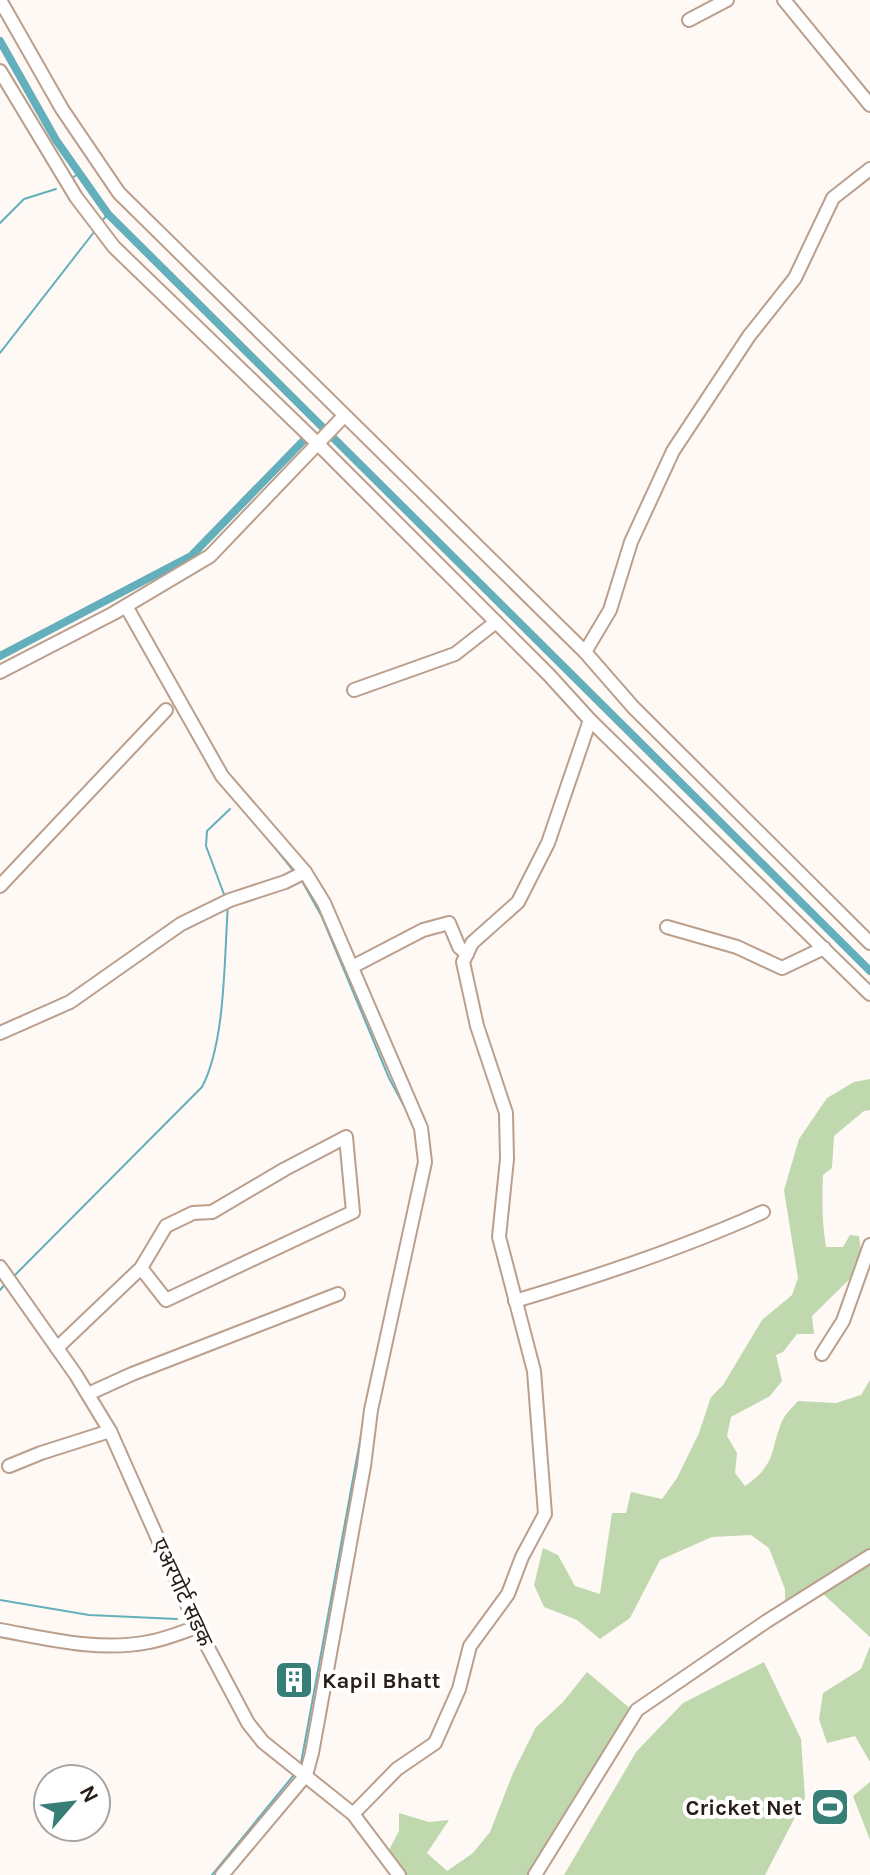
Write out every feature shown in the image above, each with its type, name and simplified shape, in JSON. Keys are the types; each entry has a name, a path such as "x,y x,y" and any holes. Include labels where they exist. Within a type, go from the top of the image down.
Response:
{"street":[{"path":"0,0 62,109 119,193 341,419 585,652 644,718 870,943"},
{"path":"689,20 727,0"},
{"path":"784,0 870,105"},
{"path":"0,71 76,197 114,247 317,443 590,720 870,994"},
{"path":"585,652 610,610 631,542 673,451 749,336 795,278 833,198 870,169"},
{"path":"0,672 121,609 210,556 341,419"},
{"path":"121,609 222,776 324,903 421,1128 425,1162 371,1410 364,1466 306,1775 222,1875"},
{"path":"354,690 455,654 496,622"},
{"path":"0,886 166,710"},
{"path":"353,1814 397,1769 435,1743 459,1689 470,1646 508,1594 522,1557 545,1514 534,1371 499,1237 507,1159 506,1113 477,1026 463,962 472,943 518,902 548,843 590,720"},
{"path":"0,1033 70,1002 181,924 230,900 300,875"},
{"path":"352,967 423,930 449,923 459,947 467,954"},
{"path":"667,927 737,947 782,968 824,948"},
{"path":"57,1348 141,1268 166,1226 193,1213 212,1212 346,1137 353,1212 166,1300 141,1268"},
{"path":"515,1301 609,1273 763,1212"},
{"path":"822,1354 843,1321 870,1245"},
{"name":"एअरपोर्ट सडक","path":"4,1279 57,1348 110,1431 197,1627 248,1723 263,1742 353,1814 399,1875"},
{"path":"88,1394 338,1294"},
{"path":"9,1466 110,1431"},
{"path":"535,1875 637,1710 767,1621 870,1556"},
{"path":"0,1630 79,1644 114,1646 150,1642 197,1627"}],"green space":[{"path":"870,1079 870,1110 864,1111 834,1136 832,1168 823,1175 826,1247 843,1247 850,1235 859,1236 863,1266 812,1316 814,1334 797,1334 783,1352 776,1355 782,1381 770,1396 731,1417 727,1436 737,1453 735,1473 745,1486 767,1464 782,1421 798,1401 836,1403 861,1395 870,1380 870,1552 785,1604 785,1589 769,1548 751,1535 712,1537 660,1560 630,1618 600,1639 577,1620 544,1607 534,1585 543,1548 558,1555 575,1586 600,1594 612,1513 626,1513 631,1492 662,1499 677,1478 699,1433 711,1397 723,1385 762,1320 792,1295 798,1278 784,1190 799,1139 827,1098 854,1082"},
{"path":"870,1562 870,1637 821,1592"},
{"path":"870,1646 870,1762 855,1736 827,1743 819,1719 823,1693 861,1669"},
{"path":"764,1662 801,1739 805,1798 765,1875 564,1875 636,1752 683,1703"},
{"path":"587,1672 632,1710 592,1769 533,1875 403,1875 389,1850 399,1831 399,1813 429,1822 449,1820 427,1853 447,1871 473,1853 490,1832 513,1773 536,1727 563,1702"},
{"path":"870,1782 870,1840 853,1796"}],"waterway":[{"path":"0,41 56,140 108,214 870,971"},
{"path":"71,179 79,173"},
{"path":"0,223 24,199 56,189"},
{"path":"101,222 108,214"},
{"path":"0,353 94,232"},
{"path":"0,656 191,556 306,438"},
{"path":"160,679 208,764"},
{"path":"225,897 206,846 207,831 230,809"},
{"path":"259,828 295,873"},
{"path":"302,881 322,917 389,1078 411,1119"},
{"path":"13,1277 202,1087 216,1047 220,1023 228,905"},
{"path":"0,1290 5,1284"},
{"path":"301,1763 368,1397"},
{"path":"0,1600 89,1615 177,1619"},
{"path":"212,1875 293,1776"}],"place":[{"name":"Kapil Bhatt","path":"294,1680"},
{"name":"Cricket Net","path":"830,1807"}]}
